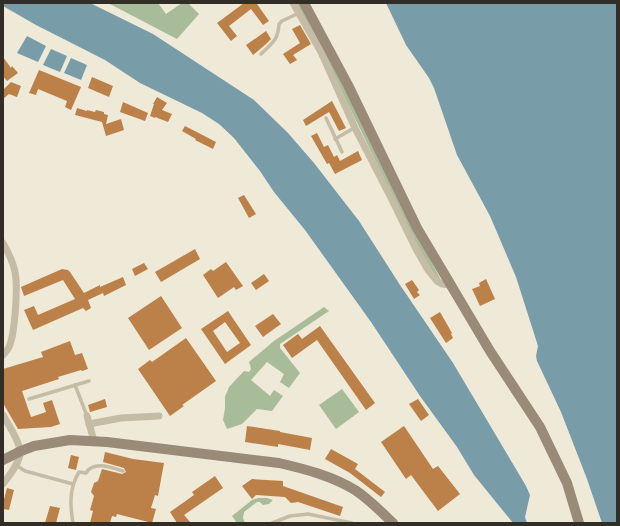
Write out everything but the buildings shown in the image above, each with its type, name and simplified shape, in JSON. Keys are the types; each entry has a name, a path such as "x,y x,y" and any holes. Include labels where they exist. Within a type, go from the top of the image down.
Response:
{"street":[{"path":"294,3 321,52 355,128 424,263 437,281 442,284 450,285"},
{"path":"304,3 348,85 417,228 490,351 540,427 566,483 579,523"},
{"path":"3,243 9,254 15,272 15,311 12,334 9,347 3,355"},
{"path":"3,415 14,433 21,451 16,465 3,484"},
{"path":"87,416 94,441"},
{"path":"89,424 121,418 159,416"},
{"path":"3,460 21,451 51,443 70,440 94,441 272,462 306,469 340,482 356,491 393,523"}],"lane":[{"path":"261,54 274,42 278,34 279,24 282,21 299,14"},
{"path":"326,118 342,152"},
{"path":"335,138 355,128"},
{"path":"29,399 89,381"},
{"path":"75,385 87,416"},
{"path":"16,465 25,470 73,484"},
{"path":"73,523 71,509 73,484 79,472 86,473 92,467 96,466 123,471"},
{"path":"272,523 290,516 308,514 352,523"}],"green space":[{"path":"108,3 158,3 166,14 182,3 188,3 199,14 177,39"},
{"path":"295,3 299,3 342,82 405,213 441,280 439,280 424,260 326,59"},
{"path":"324,307 329,311 280,344 280,348 300,373 289,388 280,382 284,374 267,362 251,380 270,396 274,390 283,396 272,411 257,409 242,424 227,429 223,420 225,397 229,387 244,371 249,372 251,369 249,362 274,341"},
{"path":"342,389 359,412 336,429 319,405"},
{"path":"258,498 273,500 269,504 263,505 260,502 257,502 244,512 243,518 245,523 237,523 232,516 252,500"}],"water":[{"path":"3,3 90,3 153,34 254,100 288,133 314,163 359,221 453,363 526,486 530,495 525,517 527,523 513,523 474,475 457,447 420,396 371,322 305,230 274,192 260,171 234,138 219,124 202,113 140,83 105,60 36,25 3,6"},
{"path":"386,3 617,3 617,523 602,523 561,412 537,361 536,356 538,346 516,277 490,216 457,155 434,88 429,78 406,45"},
{"path":"27,36 46,46 38,62 17,53"},
{"path":"51,49 67,56 60,72 43,65"},
{"path":"71,58 87,65 81,80 64,73"}]}
